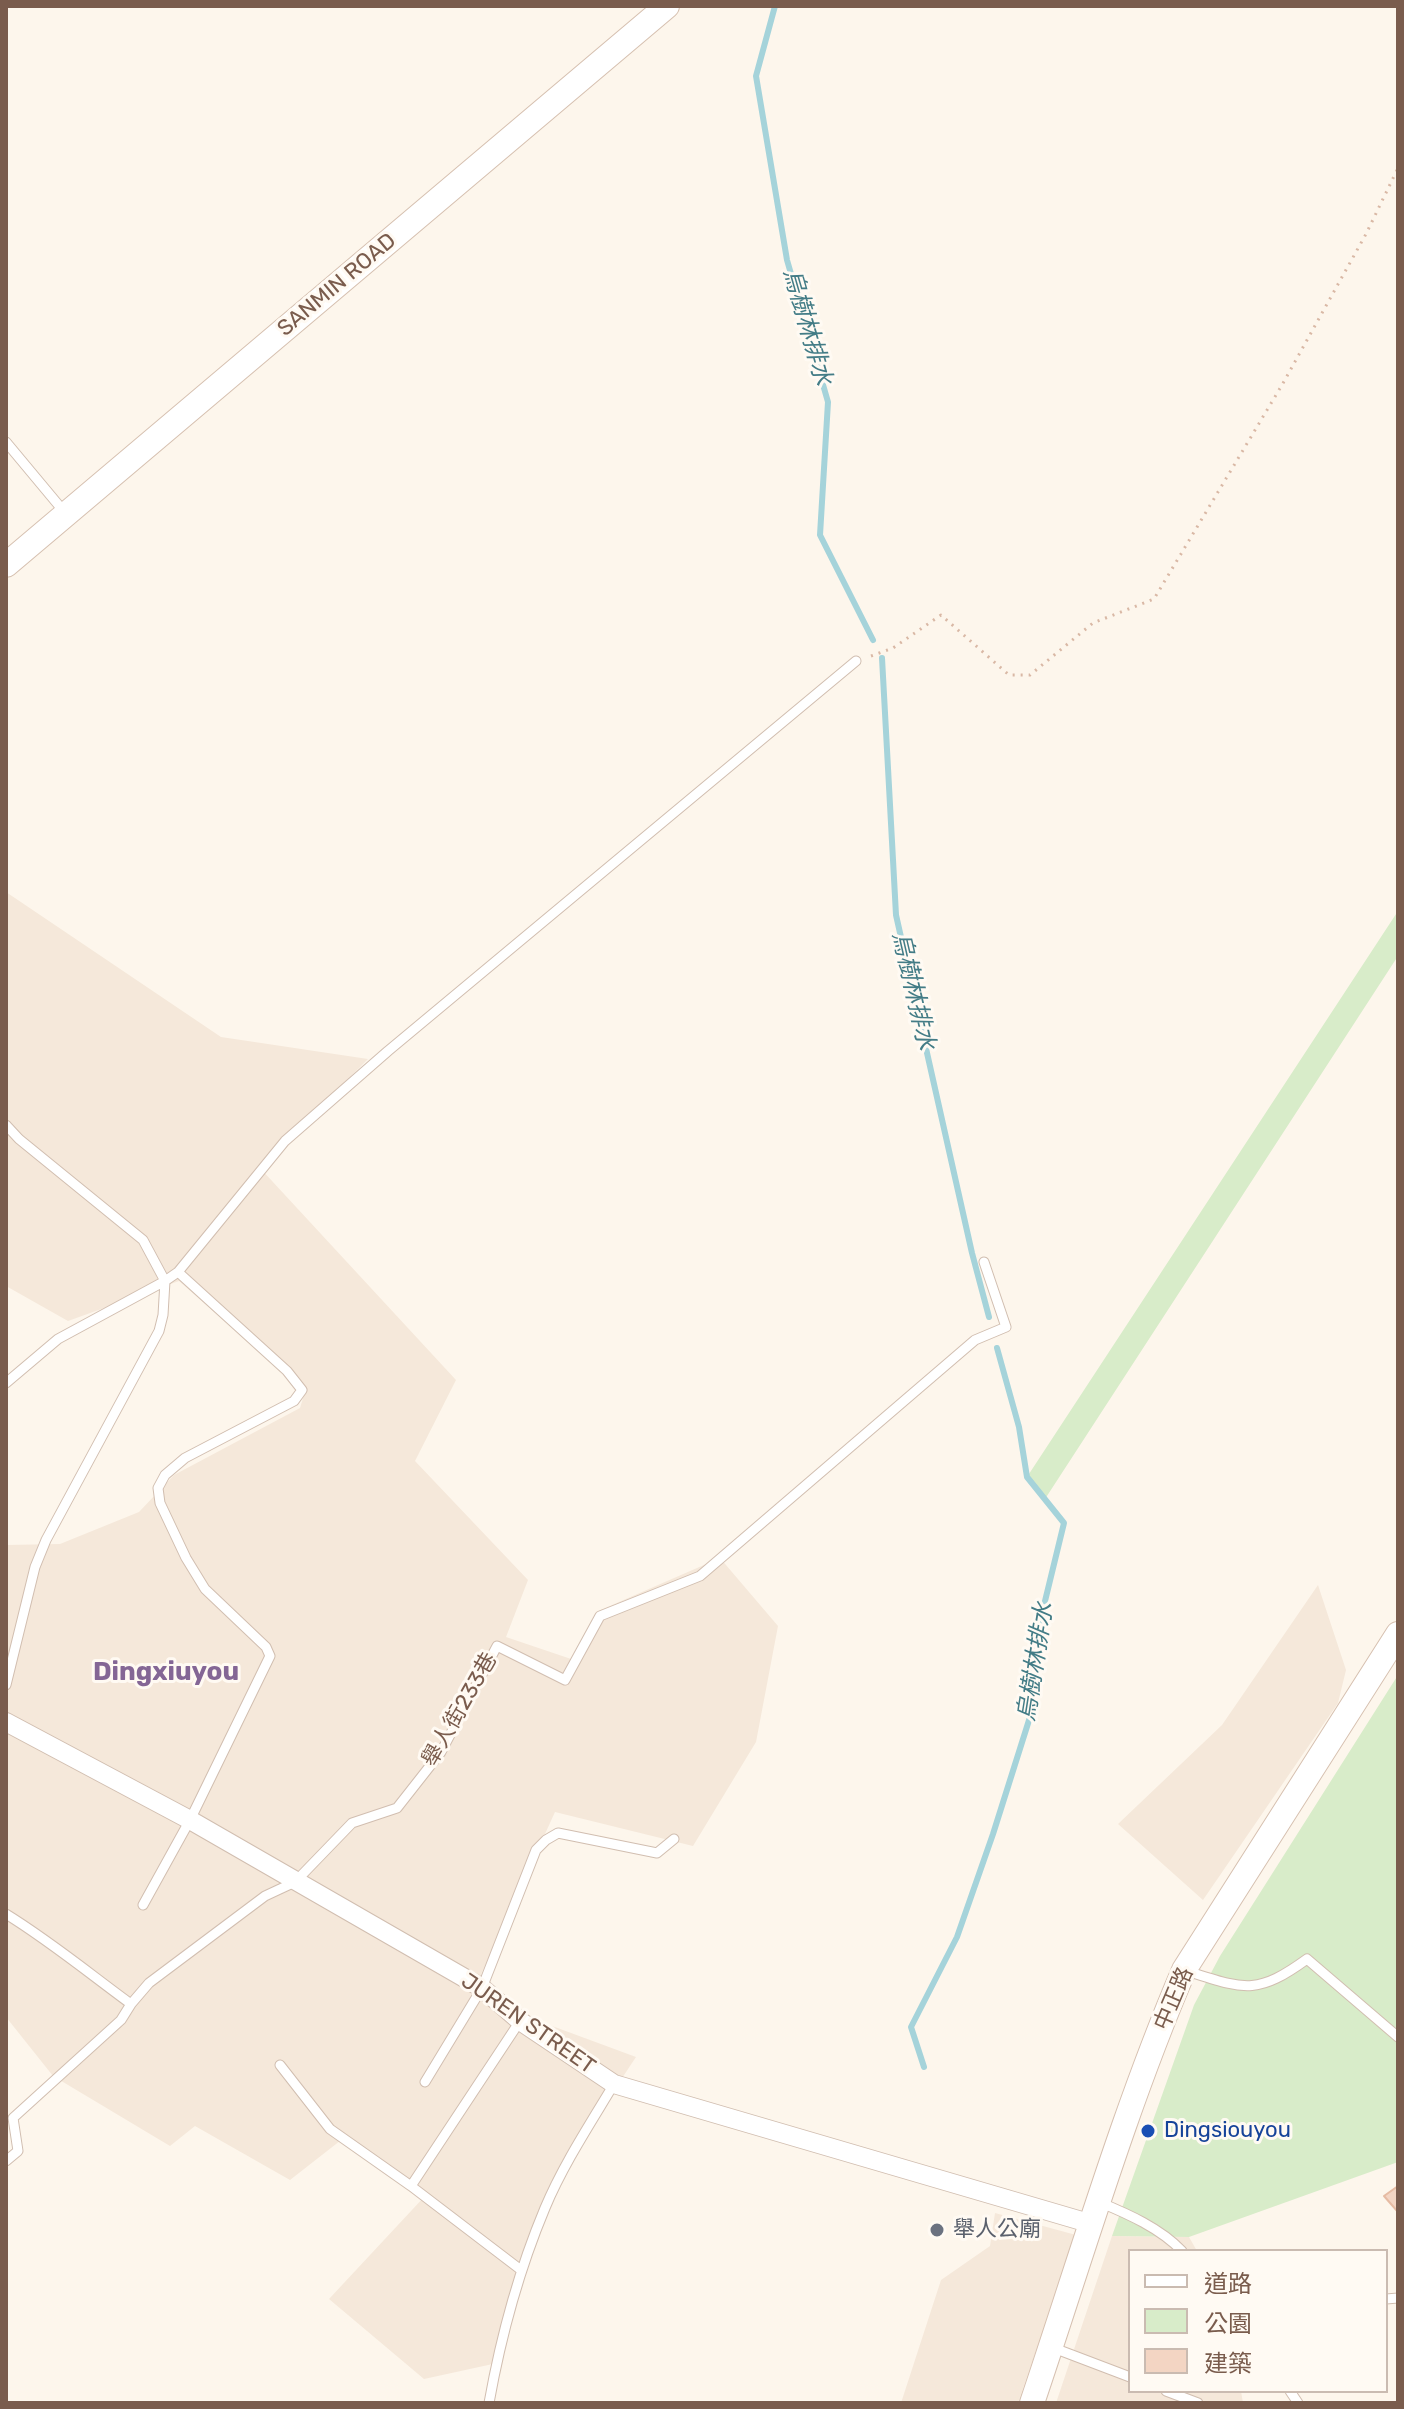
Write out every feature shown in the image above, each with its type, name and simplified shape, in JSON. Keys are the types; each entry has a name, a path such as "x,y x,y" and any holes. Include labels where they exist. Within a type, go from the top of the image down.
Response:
{"main road":[{"name":"SANMIN ROAD","path":"6,565 667,6"},
{"name":"中正路","path":"1032,2403 1165,2013 1184,1970 1398,1634"}],"street":[{"name":"JUREN STREET","path":"6,1722 190,1820 482,1988 520,2021 614,2084 1095,2213"}],"lane":[{"path":"6,442 66,514"},
{"path":"6,1383 58,1339 178,1272 285,1141 388,1051 856,661"},
{"path":"6,1125 143,1240 165,1281 159,1331 46,1540 35,1567 6,1685"},
{"name":"舉人街233巷","path":"6,2161 18,2151 13,2118 121,2020 149,1983 265,1896 295,1882 352,1823 397,1808 441,1752 497,1646 565,1680 600,1616 700,1576 975,1340 1006,1327 984,1262"},
{"path":"143,1905 190,1820 270,1656 266,1647 205,1589 186,1558 160,1503 158,1488 165,1475 185,1458 294,1401 302,1390 287,1371 178,1272"},
{"path":"425,2082 482,1988 536,1850 546,1840 558,1833 657,1853 674,1839"},
{"path":"6,1914 131,2004"},
{"path":"1184,1970 1235,1986 1254,1987 1281,1978 1307,1959 1398,2037"},
{"path":"411,2186 520,2021"},
{"path":"280,2065 330,2129 521,2270"},
{"path":"489,2403 521,2270 546,2206 614,2084"},
{"path":"1095,2213 1125,2213 1172,2240 1180,2249"},
{"path":"1051,2347 1128,2376"},
{"path":"1171,2393 1198,2403"}],"path":[{"path":"856,661 893,648 941,615 1009,675 1030,675 1093,623 1154,599 1282,385 1366,234 1398,168"}],"shaded area":[{"path":"6,892 221,1037 368,1059 260,1168 456,1380 415,1461 528,1580 506,1637 577,1661 596,1612 720,1558 778,1626 756,1742 693,1846 555,1812 471,1996 636,2057 571,2155 530,2236 502,2362 424,2379 329,2299 425,2196 345,2137 290,2180 195,2126 170,2146 53,2076 6,2017 6,1545 60,1544 139,1512 174,1475 300,1408 305,1392 179,1281 68,1321 6,1286"},
{"path":"1318,1585 1346,1670 1338,1703 1203,1900 1118,1824 1222,1725"},
{"path":"995,2213 1076,2235 1018,2403 901,2403 941,2280 990,2246"},
{"path":"1112,2236 1189,2237 1196,2249 1128,2249 1128,2393 1241,2393 1243,2403 1056,2403"}],"green space":[{"path":"1398,911 1398,956 1045,1499 1027,1477"},
{"path":"1398,1675 1398,2162 1189,2237 1112,2236 1194,2005 1220,1956"}],"building":[{"path":"1398,2186 1398,2212 1384,2196"}],"waterway":[{"name":"烏樹林排水","path":"775,6 756,76 787,260 828,402 820,535 873,640"},
{"name":"烏樹林排水","path":"882,658 896,915 989,1317"},
{"name":"烏樹林排水","path":"924,2067 911,2027 957,1937 1030,1717 1037,1634 1064,1523 1027,1477 1019,1427 997,1348"}],"place":[{"name":"Dingsiouyou","path":"1148,2131"},
{"name":"舉人公廟","path":"937,2230"}],"district":[{"name":"Dingxiuyou","path":"166,1672"}]}
